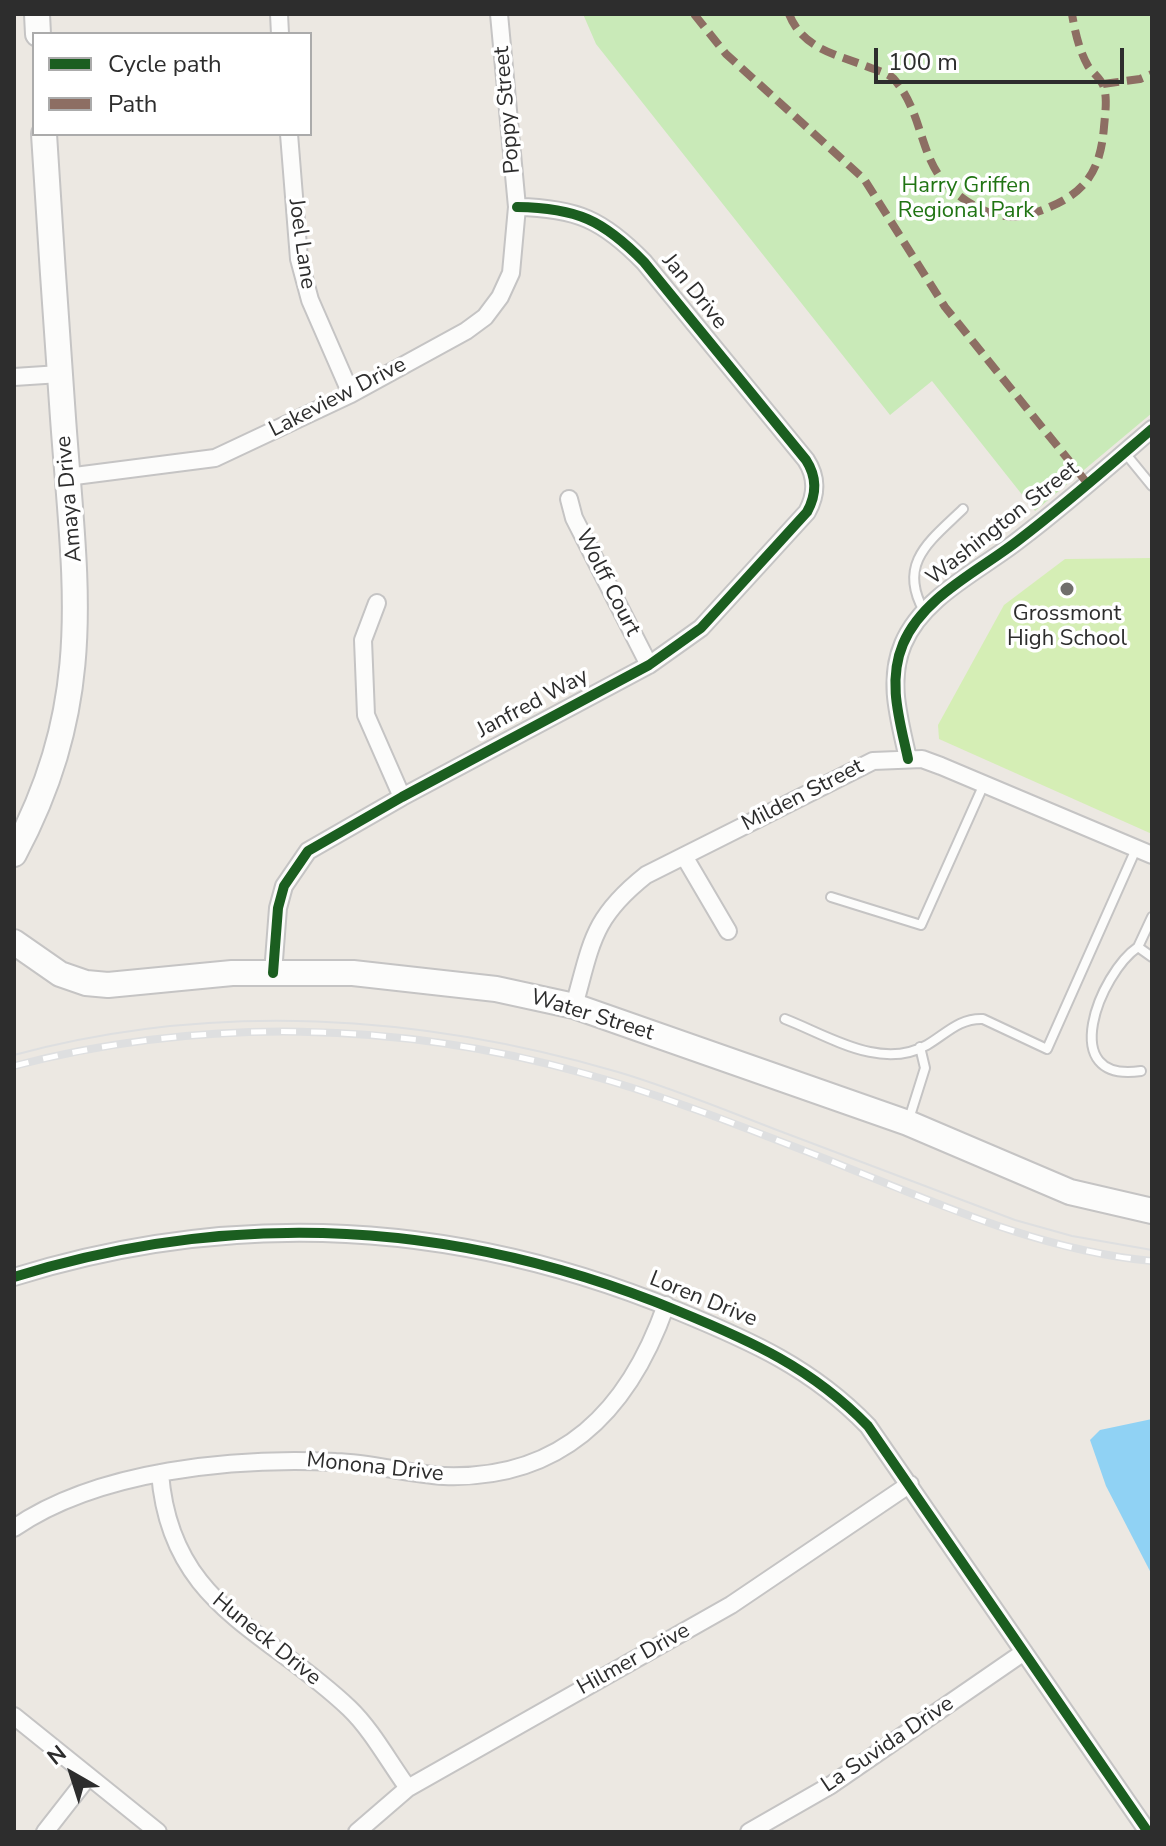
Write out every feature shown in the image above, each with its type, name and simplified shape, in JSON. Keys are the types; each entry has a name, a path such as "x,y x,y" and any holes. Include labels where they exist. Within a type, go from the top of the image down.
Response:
{"street":[{"name":"Poppy Street","path":"499,14 517,207"},
{"name":"Amaya Drive","path":"14,854 47,783 75,673 77,587 44,136"},
{"name":"Joel Lane","path":"289,136 299,259 310,300 351,394"},
{"name":"Lakeview Drive","path":"67,477 215,458 351,394 466,331 485,317 500,297 511,273 517,207"},
{"name":"Jan Drive","path":"517,207 545,207 599,222 615,233 644,262 806,460"},
{"path":"14,377 60,374"},
{"name":"Washington Street","path":"908,759 894,686 903,643 924,612 1020,540 1152,429"},
{"name":"Janfred Way","path":"273,973 278,908 284,886 308,851 649,665 701,628 807,512 815,499 814,472 806,460"},
{"name":"Wolff Court","path":"569,499 574,518 649,665"},
{"path":"377,603 363,640 366,715 402,797"},
{"name":"Milden Street","path":"574,1006 593,938 609,909 646,875 873,761 922,759 1144,852"},
{"path":"684,856 728,931"},
{"name":"Water Street","path":"14,942 60,974 86,983 108,985 273,973 353,973 496,989 574,1006 908,1123 1070,1192 1152,1211"},
{"name":"Loren Drive","path":"14,1277 77,1259 164,1242 245,1234 357,1232 506,1254 616,1286 752,1341 821,1382 868,1426 1146,1831"},
{"name":"Monona Drive","path":"14,1528 74,1497 160,1473 297,1460 358,1463 441,1476 484,1474 520,1466 566,1446 603,1418 645,1358 666,1305"},
{"name":"Huneck Drive","path":"160,1473 175,1544 198,1583 352,1711 408,1788"},
{"name":"Hilmer Drive","path":"357,1832 408,1788 731,1605 910,1484"},
{"name":"La Suvida Drive","path":"749,1832 831,1785 1024,1652"},
{"path":"14,1716 158,1832"},
{"path":"45,1832 88,1777"}],"lane":[{"path":"1124,453 1152,486"},
{"path":"924,612 914,593 912,576 929,542 963,509"},
{"path":"831,897 921,925 984,784"},
{"path":"785,1019 887,1057 920,1047 974,1019 983,1019 1047,1049 1144,852"},
{"path":"1141,1071 1112,1071 1098,1062 1092,1049 1091,1027 1120,960 1138,947 1152,917"},
{"path":"1138,947 1152,957"},
{"path":"908,1123 925,1068 920,1047"}],"green space":[{"name":"Harry Griffen Regional Park","path":"583,14 1152,14 1152,413 1035,511 932,381 890,415 596,44"},
{"name":"Grossmont High School","path":"1152,558 1152,834 939,739 938,725 1004,605 1065,559"}],"water":[{"path":"1152,1419 1152,1575 1106,1486 1090,1440 1100,1430"}],"tram line":[{"path":"14,1055 89,1038 165,1027 241,1021 393,1027 468,1037 544,1052 638,1078 1015,1220 1072,1236 1152,1250"}],"railway":[{"path":"14,1066 85,1050 157,1039 229,1033 373,1035 516,1056 614,1082 670,1101 1020,1233 1107,1255 1152,1261"}],"marked path":[{"path":"694,14 726,54 864,179 945,307 1088,484"},
{"path":"789,14 803,36 823,50 893,78 910,105 931,161 947,185 976,207 1011,216 1034,213 1064,200 1085,183 1098,159 1104,127 1105,90 1082,54 1072,14"},
{"path":"1103,84 1140,79 1152,74"}],"cycle path":[{"path":"273,973 278,908 284,886 308,851 649,665 701,628 807,512 813,499 814,479 806,460 644,262 602,226 588,219 556,210 517,207"},
{"path":"908,759 895,687 898,658 912,627 954,585 1037,526 1152,429"},
{"path":"14,1277 98,1255 182,1240 266,1233 349,1234 432,1242 514,1258 596,1281 731,1333 803,1372 868,1426 1148,1832"}],"place":[{"name":"Grossmont High School","path":"1067,589"}]}
